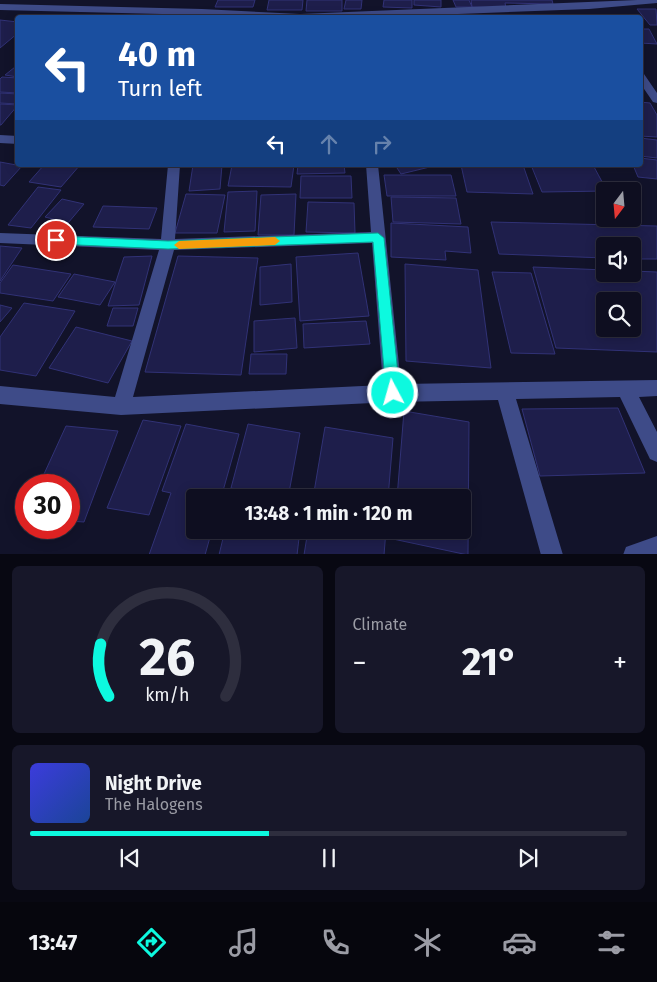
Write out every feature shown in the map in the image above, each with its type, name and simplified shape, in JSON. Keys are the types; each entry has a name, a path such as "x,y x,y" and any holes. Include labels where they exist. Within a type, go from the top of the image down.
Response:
{"street":[{"path":"350,15 370,10 407,15 657,1"},
{"path":"0,7 203,9 216,15"},
{"path":"643,80 657,100"},
{"path":"0,139 15,140"},
{"path":"121,406 168,245 174,167"},
{"path":"372,167 393,393"},
{"path":"0,238 168,245 378,238"},
{"path":"0,396 121,406 393,393 657,388"},
{"path":"625,389 657,452"},
{"path":"505,392 552,554"},
{"path":"634,554 657,547"}],"building":[{"path":"218,0 255,0 253,7 215,7"},
{"path":"269,0 303,0 302,10 267,10"},
{"path":"307,0 342,0 342,11 306,11"},
{"path":"346,0 362,0 361,9 344,9"},
{"path":"384,0 412,0 412,8 383,7"},
{"path":"414,0 441,0 441,7 414,5"},
{"path":"453,0 469,0 472,7 456,7"},
{"path":"471,0 552,0 553,4 505,3 506,8 472,7"},
{"path":"637,9 656,9 657,25 650,25"},
{"path":"0,20 15,22 15,36 0,48"},
{"path":"643,29 649,29 657,44 643,43"},
{"path":"15,67 15,77 5,75"},
{"path":"2,77 15,78 15,93 0,92 0,79"},
{"path":"0,93 15,94 15,104 0,103"},
{"path":"643,102 650,103 657,115 657,137 643,136"},
{"path":"0,104 15,105 15,109 0,125"},
{"path":"643,138 657,140 657,158 643,156"},
{"path":"643,158 657,160 657,179 638,177 634,167 643,167"},
{"path":"0,162 21,167 4,186 0,185"},
{"path":"42,167 78,167 61,187 29,182"},
{"path":"193,167 222,167 220,189 189,191"},
{"path":"232,167 294,167 291,187 228,186"},
{"path":"298,167 344,167 345,173 297,174"},
{"path":"396,167 430,167 401,174"},
{"path":"461,167 524,167 533,194 467,192"},
{"path":"532,167 594,167 602,182 596,182 596,191 542,192"},
{"path":"384,175 451,175 456,196 387,196"},
{"path":"301,176 351,176 352,198 300,198"},
{"path":"38,187 61,190 31,228 8,225"},
{"path":"257,191 255,231 224,232 228,192"},
{"path":"186,194 225,195 217,233 175,233"},
{"path":"296,194 294,235 258,235 261,195"},
{"path":"391,197 456,198 461,224 393,222"},
{"path":"62,199 84,204 68,223 45,217"},
{"path":"308,202 354,203 355,233 306,232"},
{"path":"103,206 157,208 149,229 93,227"},
{"path":"491,222 596,225 596,228 657,226 657,259 641,259 641,237 596,237 596,258 499,254"},
{"path":"391,223 468,227 471,253 445,251 446,260 391,257"},
{"path":"0,246 22,248 0,281"},
{"path":"358,253 369,316 300,321 296,257"},
{"path":"152,256 139,305 108,306 124,257"},
{"path":"178,256 258,258 241,375 145,372"},
{"path":"291,264 292,302 260,305 260,267"},
{"path":"405,264 478,270 491,368 406,361"},
{"path":"13,265 71,274 53,301 0,293 0,283"},
{"path":"533,267 596,270 596,282 641,282 641,271 657,272 657,352 556,348"},
{"path":"492,272 531,273 555,354 511,353"},
{"path":"74,274 115,282 100,305 58,297"},
{"path":"24,303 75,311 36,376 0,370 0,337"},
{"path":"0,305 12,308 0,322"},
{"path":"113,308 138,308 133,326 107,326"},
{"path":"295,318 297,348 254,352 254,321"},
{"path":"366,321 370,344 304,348 303,324"},
{"path":"76,327 132,341 108,383 49,368"},
{"path":"251,354 287,354 286,374 249,374"},
{"path":"618,408 645,473 540,476 522,409"},
{"path":"404,411 469,422 468,489 398,489"},
{"path":"143,420 181,426 149,515 107,508"},
{"path":"186,424 239,434 224,489 186,489 186,539 209,539 205,554 149,554 171,493 162,491"},
{"path":"248,424 300,433 290,489 231,488"},
{"path":"66,426 118,431 84,522 80,522 80,474 44,474"},
{"path":"325,427 393,438 389,489 315,489"},
{"path":"223,539 299,539 297,554 219,554"},
{"path":"307,539 385,539 384,554 304,554"},
{"path":"393,539 468,539 468,554"}],"slow traffic":[{"path":"179,245 275,241"}],"route":[{"path":"56,240 168,245 378,238 393,393"}]}
